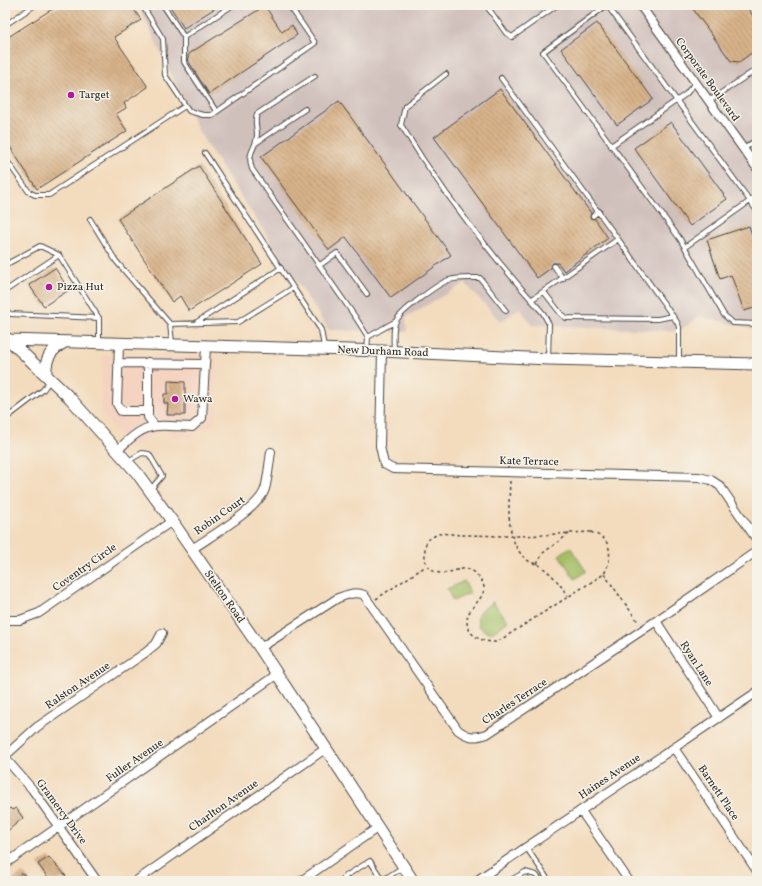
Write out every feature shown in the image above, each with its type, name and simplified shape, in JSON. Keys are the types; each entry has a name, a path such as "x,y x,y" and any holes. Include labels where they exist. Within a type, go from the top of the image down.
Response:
{"main road":[{"name":"New Durham Road","path":"7,338 99,344 382,351 548,359 757,364"},
{"name":"Stelton Road","path":"7,338 70,398 150,490 260,648 276,675 413,881"},
{"path":"48,377 47,359 56,347 65,342"}],"street":[{"name":"Corporate Boulevard","path":"640,5 757,168"},
{"path":"119,344 116,404 121,411 148,411"},
{"path":"117,451 134,433 154,426 192,427 202,418 206,346"},
{"name":"Kate Terrace","path":"382,351 380,446 384,464 394,469 699,477 711,480 720,486 757,540"},
{"path":"118,363 148,362 205,364"},
{"path":"148,362 148,417 154,426"},
{"name":"Robin Court","path":"191,550 255,505 265,490 271,452"},
{"name":"Coventry Circle","path":"5,620 20,620 39,613 172,521"},
{"name":"Charles Terrace","path":"260,648 338,598 350,594 359,593 364,595 371,602 458,730 467,736 476,737 487,734 656,621 757,551"},
{"name":"Ryan Lane","path":"656,621 719,718"},
{"name":"Ralston Avenue","path":"5,758 37,727 156,644 162,633"},
{"name":"Fuller Avenue","path":"5,864 59,828 276,675"},
{"name":"Haines Avenue","path":"476,881 757,692"},
{"name":"Barnett Place","path":"674,748 757,871"},
{"name":"Charlton Avenue","path":"136,881 325,749"},
{"name":"Gramercy Drive","path":"5,758 32,789 97,881"},
{"path":"581,811 629,881"},
{"path":"303,880 377,828"}],"lane":[{"path":"5,25 35,5"},
{"path":"142,5 163,40 165,75 189,111 203,115 212,115 315,43 289,5"},
{"path":"163,5 184,37 184,62 216,111"},
{"path":"184,37 232,5"},
{"path":"486,5 506,33 512,37 557,5"},
{"path":"757,211 607,5 543,52 685,248 724,315 734,323 757,324"},
{"path":"709,101 757,69"},
{"path":"446,74 405,106 401,125 416,150 490,252 543,313 549,324 548,359"},
{"path":"315,76 257,114 255,143 250,153 250,162 252,169 320,265 368,337 367,351"},
{"path":"501,78 599,211 673,316 679,327 679,362"},
{"path":"610,146 686,94 696,82"},
{"path":"5,158 24,189 35,195 49,194 185,106"},
{"path":"255,143 305,109"},
{"path":"743,149 757,139"},
{"path":"205,153 321,330 325,350"},
{"path":"685,248 750,201 757,194"},
{"path":"592,216 599,211"},
{"path":"90,219 116,262 170,324 172,346"},
{"path":"532,300 618,238"},
{"path":"5,265 40,246 59,255 99,318 99,344"},
{"path":"320,265 337,253 367,294"},
{"path":"5,291 59,255"},
{"path":"554,266 563,278"},
{"path":"197,322 280,268"},
{"path":"368,337 396,321 407,309 445,281 480,278 506,311"},
{"path":"170,324 197,322 238,322 293,288"},
{"path":"544,292 561,314 566,318 658,319 673,316"},
{"path":"5,309 10,314 99,318"},
{"path":"394,352 394,328 396,321"},
{"path":"5,419 43,390 48,377"},
{"path":"127,462 146,452 162,476 150,490"},
{"path":"526,847 549,881"},
{"path":"347,881 344,877 370,861 383,880 403,867"},
{"path":"509,881 525,872 536,875 541,881"}],"path":[{"path":"510,473 509,523 520,552 530,562 537,564 555,577 568,596"},
{"path":"537,564 543,553 570,532"},
{"path":"570,532 591,532 603,538 609,548 610,564 604,574 504,638 490,643 477,639 470,630 467,620 471,610 481,599 484,592 483,584 477,575 469,569 458,569 442,574 426,566 425,548 427,541 440,534 513,536 570,532"},
{"path":"371,602 426,566"},
{"path":"604,574 643,629"}],"shaded area":[{"path":"138,5 757,5 757,330 700,316 679,331 532,325 520,308 501,322 465,283 406,317 407,332 329,330 200,134"},
{"path":"103,355 216,357 216,407 218,410 215,412 217,415 214,418 216,422 191,437 171,437 164,428 134,448 101,413"}],"green space":[{"path":"570,547 586,571 575,579 559,555"},
{"path":"464,581 470,593 453,601 447,589"},
{"path":"493,602 508,621 494,632 486,632 479,626 477,616 482,610"}],"building":[{"name":"Target","path":"62,5 131,5 141,20 114,37 148,87 124,103 126,108 116,114 127,131 37,189 5,139 5,39 49,11"},
{"path":"169,5 220,5 184,28"},
{"path":"690,5 745,5 757,21 757,49 739,62 731,61"},
{"path":"263,7 267,9 282,32 292,25 297,35 209,94 189,62 188,56 190,53"},
{"path":"597,23 653,99 617,125 561,49"},
{"path":"500,89 591,213 590,218 595,219 608,238 564,271 558,263 553,263 551,268 537,278 434,137"},
{"path":"339,101 451,255 391,298 346,237 329,250 261,157"},
{"path":"671,122 727,199 690,226 634,148"},
{"path":"199,166 262,264 189,311 180,296 172,302 118,219"},
{"path":"749,226 757,249 757,307 744,311 731,275 720,279 707,240"},
{"name":"Pizza Hut","path":"55,268 69,290 44,306 29,285"},
{"name":"Wawa","path":"168,381 185,382 185,415 167,415 168,404 164,403 164,394 168,394"},
{"path":"10,808 12,810 16,808 23,818 5,833 5,812"},
{"path":"49,857 66,876 59,881 50,881 38,864"},
{"path":"22,873 23,875 25,874 30,881 11,881"}],"place":[{"name":"Target","path":"71,95"},
{"name":"Pizza Hut","path":"49,287"},
{"name":"Wawa","path":"175,399"}]}
